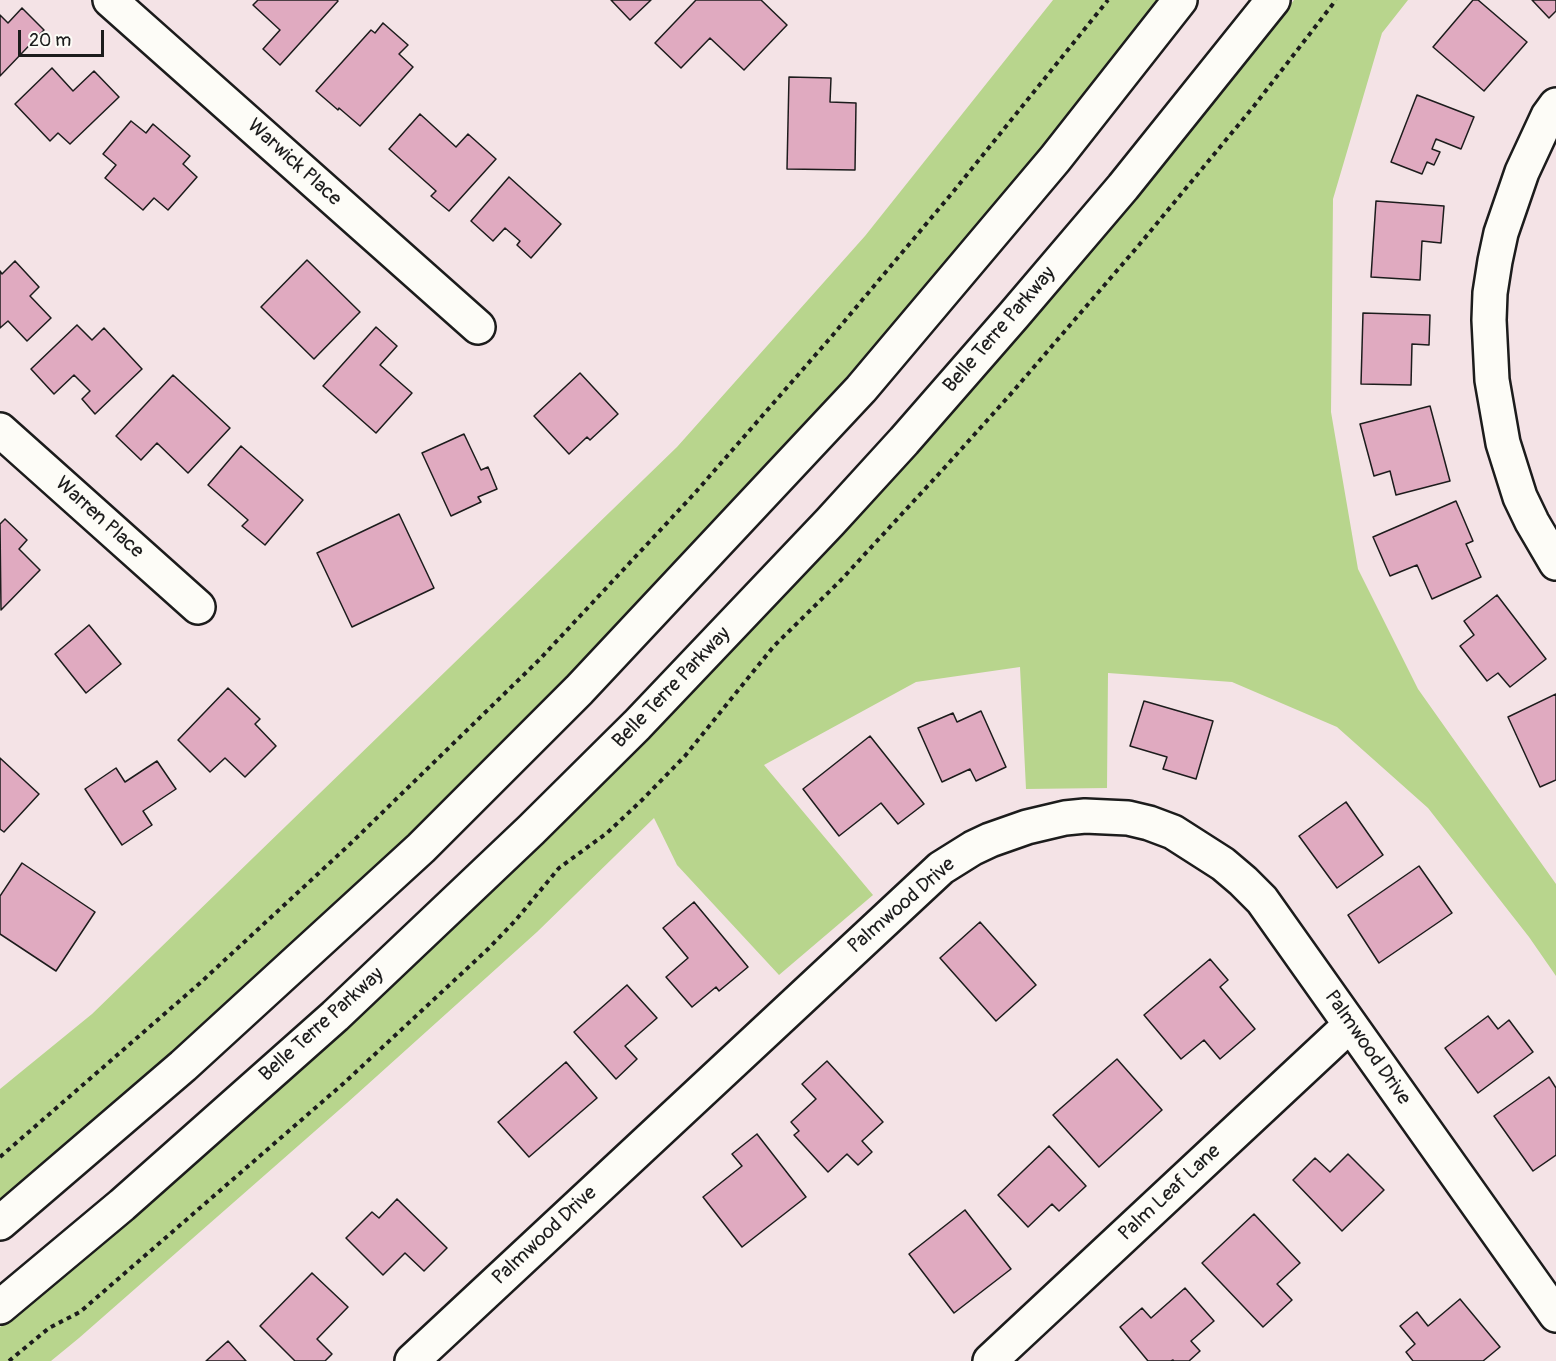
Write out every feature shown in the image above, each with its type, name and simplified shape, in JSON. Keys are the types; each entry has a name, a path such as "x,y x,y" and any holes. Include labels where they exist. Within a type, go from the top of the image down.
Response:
{"main road":[{"name":"Warwick Place","path":"110,0 478,327"},
{"path":"0,1223 183,1066 395,872 579,690 861,389 1055,159 1180,0"},
{"name":"Belle Terre Parkway","path":"0,1307 122,1205 335,1016 531,830 637,724 912,432 1123,187 1273,0"},
{"path":"1556,105 1548,116 1522,172 1501,233 1492,282 1489,320 1492,380 1503,443 1520,497 1556,563"},
{"name":"Warren Place","path":"0,430 198,607"},
{"name":"Palmwood Drive","path":"412,1361 925,882 973,848 1000,836 1065,818 1085,816 1128,818 1173,832 1223,864 1262,900 1556,1315"},
{"name":"Palm Leaf Lane","path":"990,1361 1350,1025"}],"path":[{"path":"0,1157 215,969 348,846 547,652 694,494 832,336 953,192 1107,0"}],"green space":[{"path":"1053,0 1161,0 1029,165 938,272 767,468 646,597 365,878 182,1045 0,1201 0,1089 92,1014 677,447 865,236"},
{"path":"1294,0 1408,0 1382,33 1333,199 1331,412 1358,569 1418,689 1556,884 1556,976 1529,937 1428,808 1337,727 1232,682 1108,673 1107,788 1026,789 1020,667 916,682 764,765 873,895 779,975 677,865 654,818 537,932 347,1103 79,1338 51,1361 0,1361 0,1327 152,1200 1032,318 1184,140"}],"building":[{"path":"258,0 338,1 280,65 263,49 280,30 253,5"},
{"path":"611,0 651,0 630,20"},
{"path":"696,0 761,0 787,25 744,70 710,38 681,68 655,43"},
{"path":"1473,0 1478,0 1527,42 1484,91 1433,47"},
{"path":"1532,0 1556,0 1556,11 1549,18"},
{"path":"22,8 44,30 0,76 0,15 8,23"},
{"path":"383,23 408,45 399,54 413,67 360,126 316,91 371,30 375,33"},
{"path":"52,68 73,91 94,71 119,97 70,144 58,133 50,141 15,104"},
{"path":"789,77 831,78 830,102 856,103 855,170 787,169"},
{"path":"1417,95 1474,117 1461,149 1436,139 1432,149 1440,152 1434,165 1427,162 1422,174 1391,162"},
{"path":"420,114 456,147 468,134 496,159 449,211 431,196 436,191 389,149"},
{"path":"131,121 146,133 153,124 190,156 183,164 197,177 168,210 154,198 143,210 105,178 116,165 103,154"},
{"path":"509,177 561,224 531,258 517,245 520,241 505,228 493,241 471,221"},
{"path":"1376,201 1444,206 1441,243 1422,241 1420,280 1371,277"},
{"path":"307,260 360,312 314,359 261,307"},
{"path":"15,261 39,287 30,296 51,318 27,341 8,321 0,328 0,271 2,274"},
{"path":"1363,313 1430,315 1429,345 1412,344 1411,385 1361,384"},
{"path":"77,325 92,340 104,328 142,369 95,414 82,399 90,391 74,375 54,394 31,369"},
{"path":"376,327 397,346 380,365 412,393 376,433 323,386"},
{"path":"580,373 618,414 590,440 587,437 569,454 534,416"},
{"path":"173,375 230,428 188,473 157,443 141,460 116,436"},
{"path":"1430,406 1450,481 1396,495 1390,471 1374,476 1360,424"},
{"path":"464,434 481,470 488,467 497,489 478,497 481,502 451,516 422,453"},
{"path":"241,446 303,500 265,545 242,526 248,520 208,485"},
{"path":"1456,501 1473,541 1466,544 1481,577 1432,599 1417,565 1390,576 1373,537"},
{"path":"399,514 434,588 352,627 317,553"},
{"path":"5,519 27,540 19,549 40,570 1,610 0,524"},
{"path":"1497,595 1546,659 1510,687 1498,673 1487,681 1460,646 1474,635 1464,621"},
{"path":"89,625 121,664 86,693 55,654"},
{"path":"228,688 260,719 255,724 276,746 245,777 225,758 210,772 178,740"},
{"path":"1556,694 1556,780 1540,787 1508,717"},
{"path":"1144,701 1213,721 1196,779 1163,769 1167,757 1130,746"},
{"path":"981,711 1006,767 976,781 970,769 942,782 918,728 953,713 957,722"},
{"path":"870,736 924,804 898,824 881,803 839,836 803,789"},
{"path":"0,758 39,794 4,832 0,829"},
{"path":"157,761 176,789 143,811 152,825 122,845 85,789 116,768 125,782"},
{"path":"1346,802 1383,855 1337,888 1299,836"},
{"path":"22,863 95,912 56,971 0,934 0,896"},
{"path":"1419,866 1452,913 1379,963 1348,915"},
{"path":"694,902 748,967 719,991 716,987 692,1007 666,977 688,958 663,928"},
{"path":"980,922 1036,985 996,1021 940,958"},
{"path":"1210,959 1228,980 1220,987 1255,1029 1220,1059 1204,1040 1181,1059 1144,1015"},
{"path":"627,985 657,1018 625,1046 637,1059 616,1079 574,1032"},
{"path":"1488,1016 1498,1029 1509,1020 1533,1052 1478,1093 1445,1048"},
{"path":"1117,1059 1162,1110 1099,1167 1053,1115"},
{"path":"827,1061 883,1122 862,1141 872,1152 858,1165 847,1154 828,1172 794,1135 799,1131 791,1122 816,1099 802,1084"},
{"path":"566,1062 597,1098 529,1157 498,1122"},
{"path":"1549,1077 1556,1088 1556,1155 1533,1171 1494,1116"},
{"path":"757,1134 806,1197 742,1247 703,1197 742,1166 732,1154"},
{"path":"1049,1146 1086,1186 1059,1211 1052,1204 1028,1227 998,1195"},
{"path":"1348,1154 1384,1190 1342,1231 1293,1180 1315,1158 1330,1172"},
{"path":"397,1199 447,1248 424,1271 405,1253 383,1275 346,1238 372,1212 379,1218"},
{"path":"965,1210 1011,1269 954,1313 909,1254"},
{"path":"1254,1214 1300,1263 1277,1284 1292,1300 1263,1327 1202,1263"},
{"path":"312,1273 348,1307 317,1339 332,1354 325,1361 295,1361 260,1326"},
{"path":"1185,1288 1214,1321 1191,1341 1200,1351 1189,1361 1148,1361 1120,1327 1142,1308 1151,1318"},
{"path":"1460,1299 1500,1347 1483,1361 1413,1361 1406,1352 1415,1344 1400,1326 1417,1312 1428,1326"},
{"path":"228,1341 246,1361 206,1361"}]}
